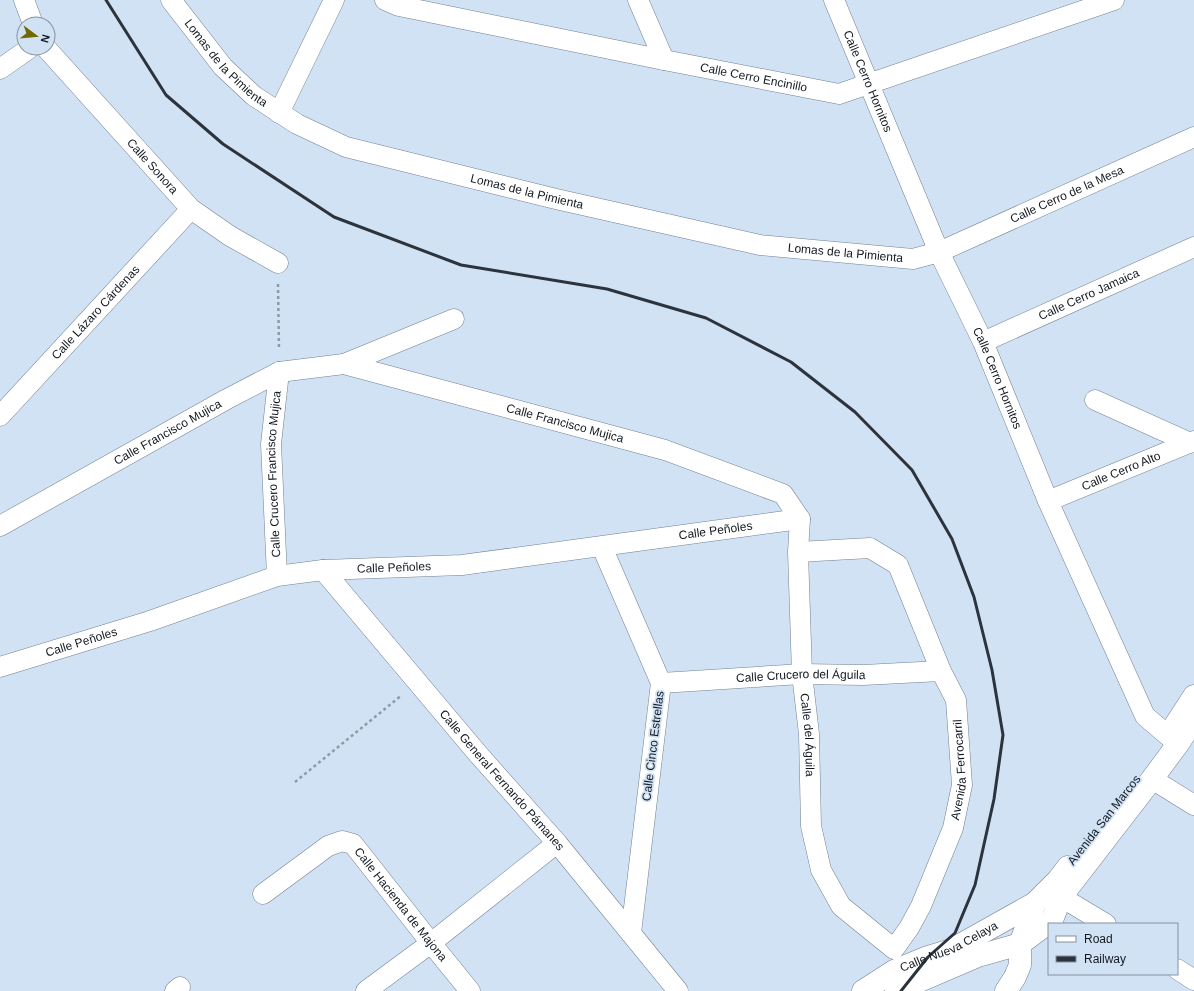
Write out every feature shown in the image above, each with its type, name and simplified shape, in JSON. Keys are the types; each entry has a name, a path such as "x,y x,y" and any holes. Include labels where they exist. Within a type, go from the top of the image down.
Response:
{"main road":[{"name":"Avenida San Marcos","path":"1020,944 1052,920 1061,896 1152,779 1194,696"},
{"name":"Avenida San Marcos","path":"1006,991 1015,977 1020,965 1020,944 1035,903 1058,880 1112,811 1173,740 1194,719"},
{"name":"Calle Nueva Celaya","path":"863,991 894,970 951,950 1035,903"},
{"name":"Calle Nueva Celaya","path":"896,991 978,956 1020,944"}],"street":[{"path":"24,0 30,16"},
{"name":"Lomas de la Pimienta","path":"171,0 223,67 254,96 279,114 297,124 346,147 556,199 760,245 913,259 939,252"},
{"path":"279,114 334,0"},
{"name":"Calle Cerro Encinillo","path":"385,0 399,6 839,94 1114,0"},
{"path":"638,0 664,60"},
{"name":"Calle Cerro Hornitos","path":"834,0 939,252 983,342 1048,501 1145,716 1173,740"},
{"path":"0,69 19,56"},
{"name":"Calle Sonora","path":"53,56 191,208 230,236 278,263"},
{"name":"Calle Cerro de la Mesa","path":"939,252 1194,137"},
{"name":"Calle Lázaro Cárdenas","path":"0,416 191,208"},
{"name":"Calle Cerro Jamaica","path":"983,342 1194,247"},
{"name":"Calle Francisco Mujica","path":"0,526 227,399 279,372 344,364 454,319"},
{"name":"Calle Francisco Mujica","path":"344,364 665,450 783,494 800,519"},
{"name":"Calle Crucero Francisco Mujica","path":"277,576 271,444 279,372"},
{"path":"1095,400 1192,442"},
{"name":"Calle Cerro Alto","path":"1048,501 1192,442"},
{"name":"Calle Peñoles","path":"2,662 150,621 277,576 323,570 462,565 800,519"},
{"name":"Calle del Águila","path":"800,519 798,552 802,674 810,734 811,826 820,870 841,906 894,949"},
{"name":"Calle Cinco Estrellas","path":"602,547 661,683 631,933"},
{"name":"Avenida Ferrocarril","path":"798,552 870,548 898,565 941,671 956,700 962,785 953,828 943,856 921,906 909,928 894,949"},
{"name":"Calle General Fernando Pámanes","path":"323,570 478,754 557,843 678,991"},
{"name":"Calle Crucero del Águila","path":"661,683 802,674 864,675 941,671"},
{"path":"1152,779 1194,805"},
{"name":"Calle Hacienda de Majona","path":"263,894 328,846 342,841 353,844 470,991"},
{"path":"366,991 431,943 557,843"},
{"path":"1061,896 1104,923"},
{"path":"1178,970 1194,980"}],"path":[{"path":"278,263 279,372"},
{"path":"295,782 417,682"}],"railway":[{"path":"106,0 166,95 223,144 334,217 461,265 607,289 706,318 791,362 855,412 912,470 952,539 974,597 992,670 1003,735 994,799 975,885 955,933 928,957 901,991"}]}
